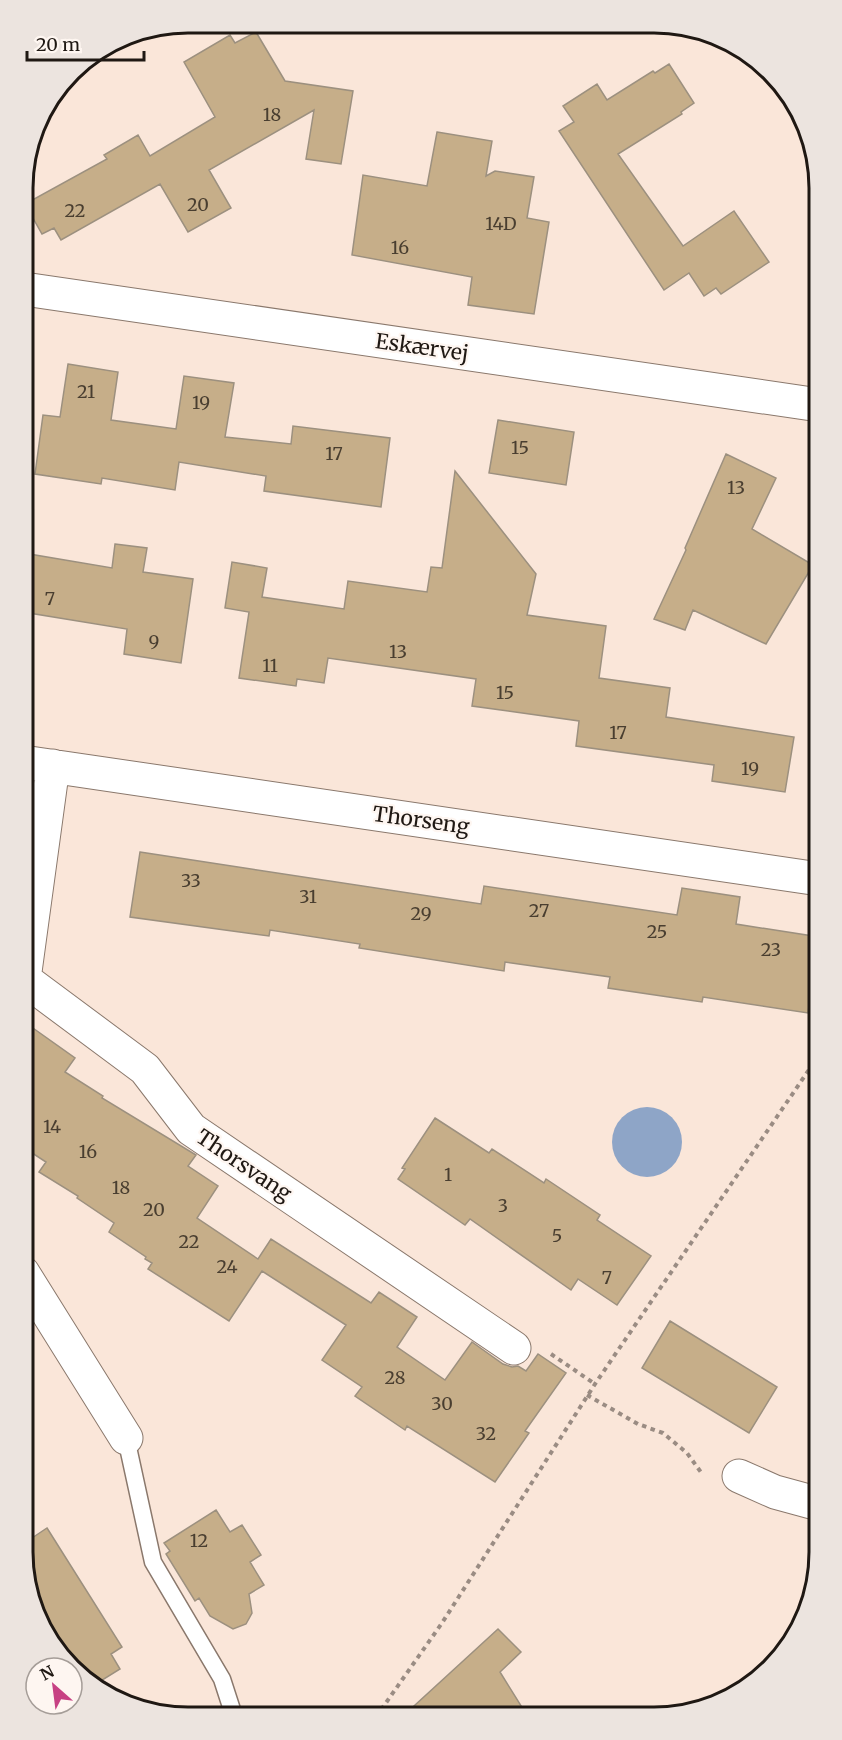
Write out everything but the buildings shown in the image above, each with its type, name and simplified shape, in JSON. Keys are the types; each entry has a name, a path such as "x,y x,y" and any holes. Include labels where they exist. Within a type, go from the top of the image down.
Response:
{"street":[{"name":"Eskærvej","path":"33,291 809,404"},
{"name":"Thorseng","path":"38,764 809,878"},
{"name":"Thorsvang","path":"33,841 38,764"},
{"name":"Thorsvang","path":"33,986 145,1069 191,1129 530,1349"},
{"path":"33,1289 126,1438"},
{"path":"739,1476 775,1492 809,1501"}],"lane":[{"path":"126,1438 153,1562 222,1679 231,1707"}],"path":[{"path":"383,1707 442,1623 587,1395 809,1070"},
{"path":"530,1349 595,1384"},
{"path":"587,1395 638,1424 663,1433 687,1453 699,1471 711,1483 722,1486 729,1484 739,1476"}],"water":[{"path":"647,1107 660,1110 672,1117 679,1129 682,1142 679,1155 672,1167 660,1174 647,1177 634,1174 622,1167 615,1155 612,1142 615,1129 622,1117 634,1110"}]}
